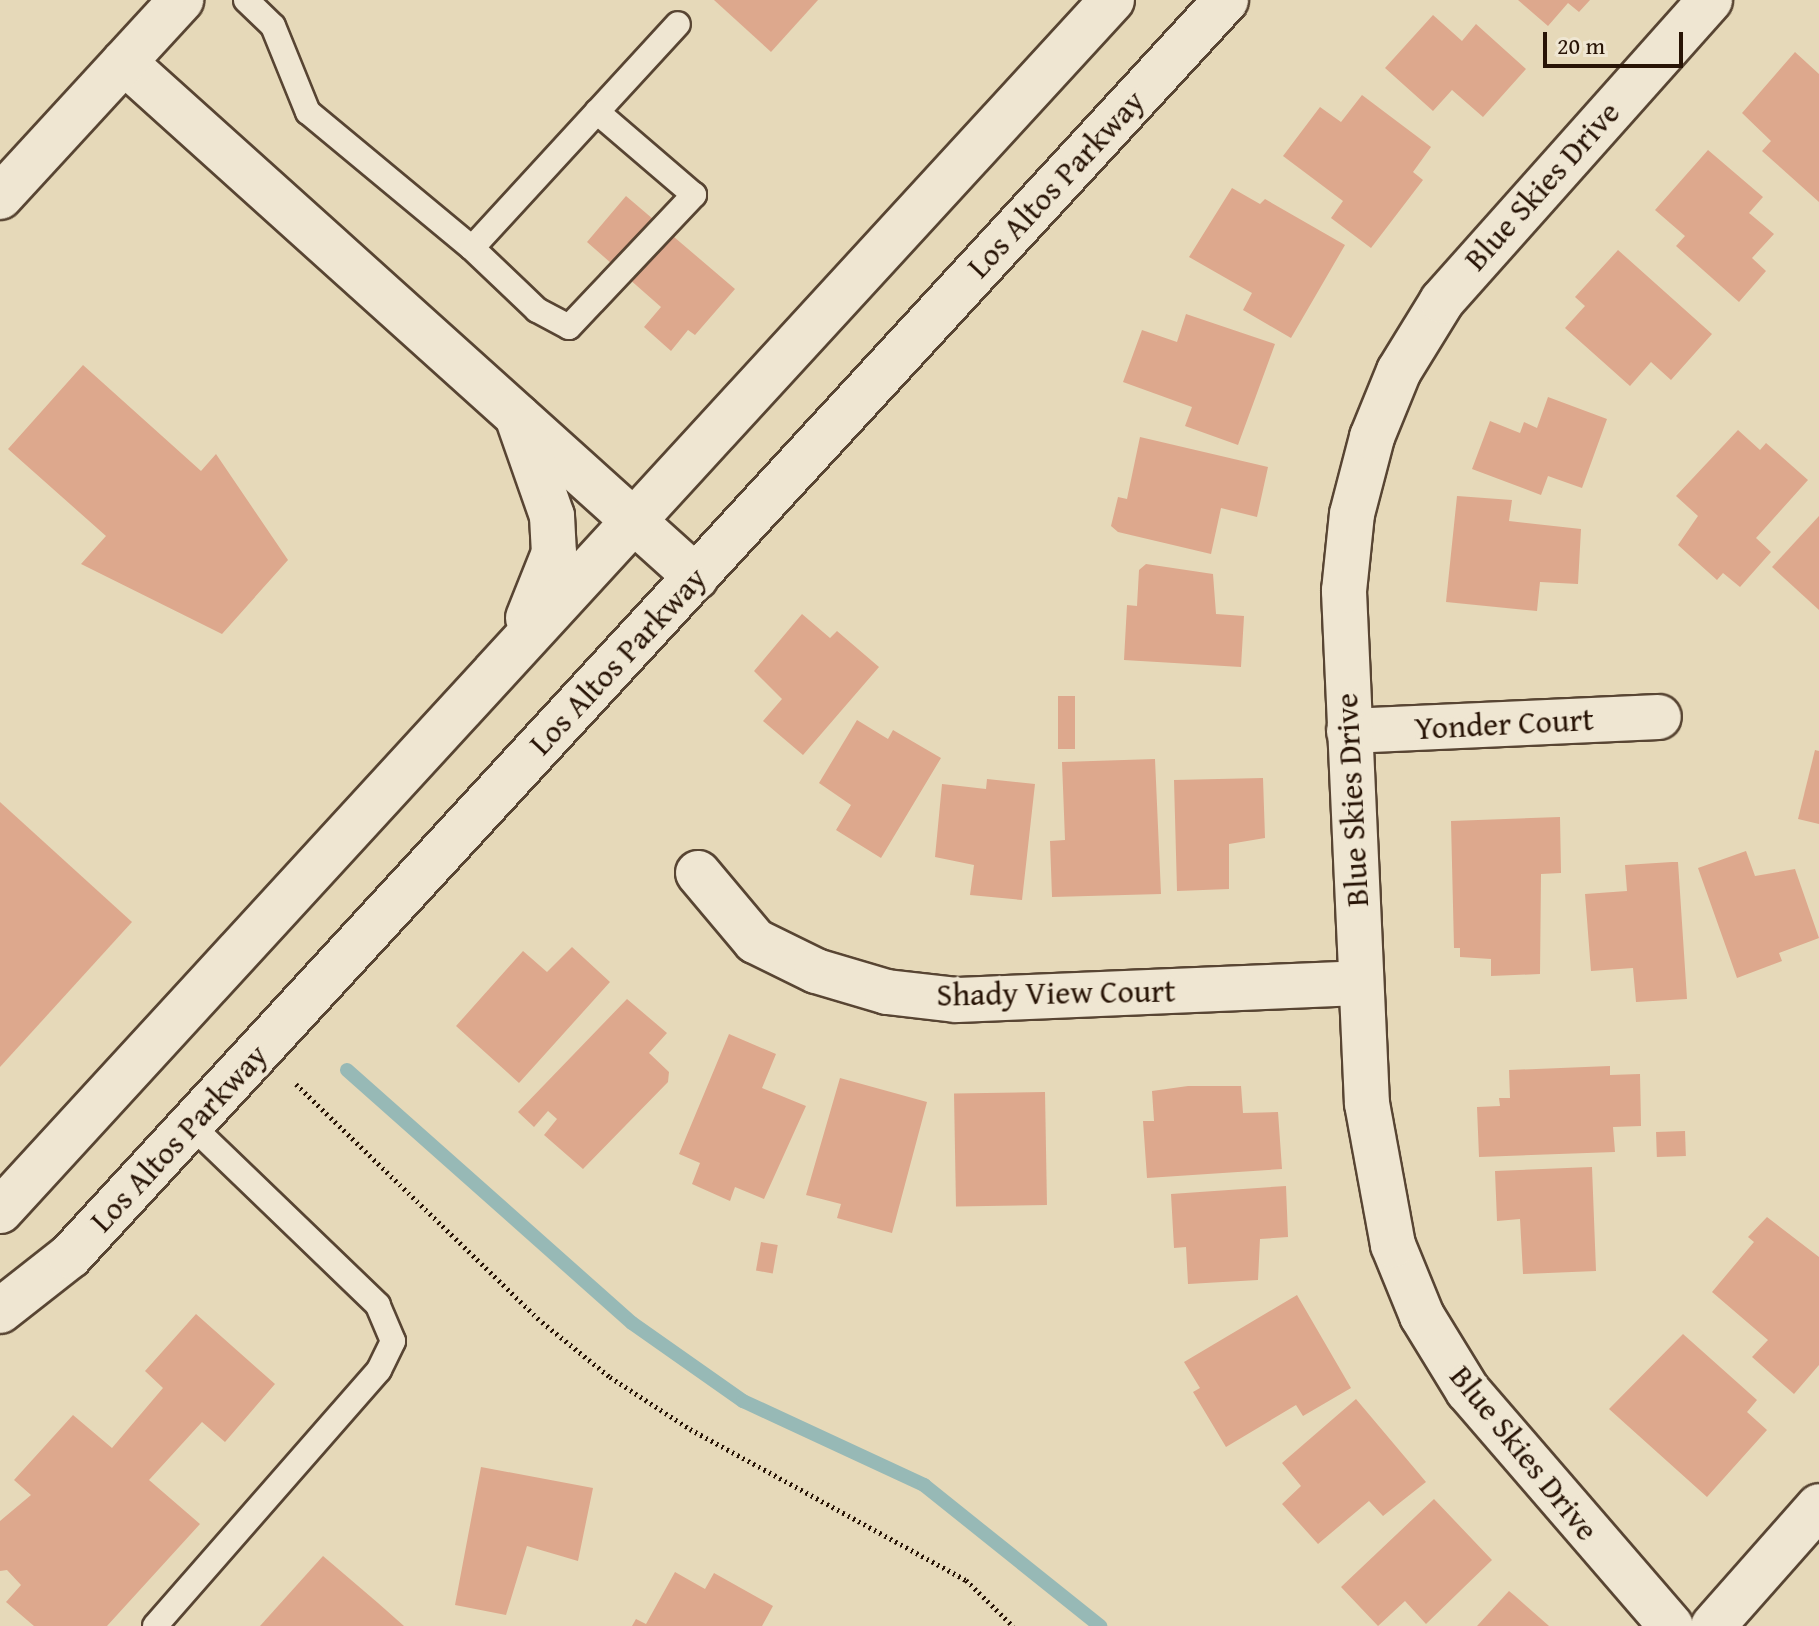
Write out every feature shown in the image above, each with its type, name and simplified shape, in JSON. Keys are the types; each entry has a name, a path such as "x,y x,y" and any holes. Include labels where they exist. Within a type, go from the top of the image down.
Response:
{"street":[{"path":"0,197 181,0"},
{"name":"Los Altos Parkway","path":"0,1311 70,1256 1226,0"},
{"name":"Blue Skies Drive","path":"1671,1626 1468,1391 1422,1316 1393,1245 1374,1172 1361,983 1344,591 1352,514 1372,437 1399,371 1442,301 1483,249 1710,0"},
{"path":"0,1211 1098,10"},
{"path":"124,62 696,577"},
{"path":"512,651 554,553 552,516 517,416"},
{"name":"Yonder Court","path":"1349,731 1659,717"},
{"name":"Shady View Court","path":"698,873 755,941 816,971 887,992 956,1000 1361,983"},
{"path":"1713,1626 1819,1506"}],"lane":[{"path":"246,0 273,26 308,112 472,248 537,310 569,327 694,195 597,112"},
{"path":"472,248 678,24"},
{"path":"155,1626 379,1370 393,1341 378,1305 191,1125"}],"path":[{"path":"296,1084 542,1322 610,1377 690,1429 966,1580 1013,1626"}],"building":[{"path":"714,0 818,0 771,52"},
{"path":"1518,0 1590,0 1579,12 1568,3 1548,26"},
{"path":"1433,15 1462,41 1476,24 1526,69 1483,117 1452,90 1433,111 1385,68"},
{"path":"1795,52 1819,74 1819,202 1762,151 1771,141 1742,113"},
{"path":"1362,95 1431,147 1413,172 1423,180 1371,248 1331,218 1343,201 1283,156 1320,107 1341,122"},
{"path":"1708,150 1763,197 1749,213 1774,234 1752,258 1766,271 1739,302 1676,246 1685,236 1655,210"},
{"path":"1232,188 1260,204 1265,199 1345,245 1291,338 1243,310 1252,293 1189,257"},
{"path":"626,196 735,289 695,335 688,330 671,351 644,327 661,307 587,242"},
{"path":"1618,250 1712,334 1671,380 1651,362 1630,386 1565,328 1585,306 1575,297"},
{"path":"1186,314 1275,344 1238,445 1185,426 1192,407 1123,382 1142,330 1177,342"},
{"path":"83,365 201,471 216,454 288,560 222,634 81,564 106,536 8,449"},
{"path":"1548,397 1607,419 1582,488 1548,476 1541,495 1472,469 1490,421 1520,433 1524,422 1537,428"},
{"path":"1738,430 1760,450 1766,443 1808,480 1756,538 1771,552 1740,587 1723,573 1717,580 1678,545 1698,516 1676,496"},
{"path":"1140,437 1268,467 1257,517 1221,508 1211,554 1118,532 1111,526 1118,497 1127,499"},
{"path":"1457,496 1512,500 1509,521 1581,529 1578,584 1540,582 1537,611 1446,602"},
{"path":"1819,516 1819,610 1772,567"},
{"path":"1146,564 1213,574 1216,614 1244,616 1241,667 1124,660 1127,605 1137,606 1139,570"},
{"path":"802,614 830,638 837,631 879,667 803,755 763,721 782,699 754,671"},
{"path":"1058,696 1075,696 1075,749 1058,749"},
{"path":"857,720 888,739 893,730 941,758 881,858 836,830 851,805 819,783"},
{"path":"1815,750 1819,751 1819,824 1798,819"},
{"path":"1155,759 1161,894 1052,897 1050,841 1065,840 1062,762"},
{"path":"1263,778 1265,838 1229,844 1229,889 1177,891 1174,780"},
{"path":"987,779 1035,784 1022,900 970,895 974,865 935,857 942,784 986,789"},
{"path":"0,802 132,922 0,1067"},
{"path":"1560,817 1561,873 1541,874 1540,974 1491,976 1491,959 1460,957 1460,948 1454,948 1451,821"},
{"path":"1746,851 1755,876 1795,869 1819,938 1779,953 1782,961 1737,978 1698,868"},
{"path":"1678,862 1687,999 1636,1002 1633,968 1591,971 1585,894 1627,891 1625,865"},
{"path":"572,947 610,982 519,1083 456,1026 523,951 547,972"},
{"path":"627,999 667,1033 649,1053 669,1072 668,1082 583,1169 544,1135 557,1119 548,1111 534,1127 518,1112"},
{"path":"729,1034 776,1054 762,1088 806,1106 764,1199 735,1187 730,1201 692,1184 700,1163 679,1154"},
{"path":"1610,1066 1610,1075 1640,1074 1641,1126 1613,1127 1615,1152 1479,1157 1477,1107 1500,1106 1499,1098 1510,1098 1509,1070"},
{"path":"840,1078 927,1102 892,1233 837,1218 841,1204 806,1195"},
{"path":"1188,1086 1241,1086 1243,1113 1278,1112 1282,1169 1147,1178 1143,1121 1154,1121 1152,1091"},
{"path":"1045,1092 1047,1205 956,1207 954,1094"},
{"path":"1685,1131 1686,1156 1657,1157 1656,1132"},
{"path":"1592,1167 1596,1271 1523,1274 1520,1219 1497,1221 1495,1171"},
{"path":"1286,1186 1288,1237 1260,1239 1258,1280 1188,1284 1186,1247 1174,1248 1171,1194"},
{"path":"1767,1217 1819,1257 1819,1365 1794,1394 1752,1357 1768,1340 1712,1292 1754,1242 1748,1237"},
{"path":"761,1242 778,1245 773,1274 756,1271"},
{"path":"1297,1295 1351,1388 1303,1416 1296,1405 1226,1447 1193,1392 1200,1388 1184,1362"},
{"path":"196,1314 275,1384 225,1442 202,1422 149,1480 200,1524 107,1626 34,1626 6,1602 21,1585 7,1570 0,1571 0,1521 31,1495 14,1480 73,1415 112,1448 163,1388 145,1371"},
{"path":"1683,1334 1757,1400 1747,1412 1767,1430 1707,1497 1609,1409"},
{"path":"1356,1399 1426,1482 1383,1516 1369,1501 1318,1544 1282,1504 1301,1486 1282,1463"},
{"path":"481,1467 593,1488 578,1561 527,1546 506,1615 455,1605"},
{"path":"1434,1499 1492,1560 1426,1624 1405,1601 1378,1626 1341,1587"},
{"path":"323,1556 378,1603 404,1626 260,1626"},
{"path":"675,1572 705,1589 714,1573 773,1606 762,1626 632,1626 636,1619 646,1624"},
{"path":"1509,1591 1515,1596 1549,1626 1477,1626"}],"waterway":[{"path":"347,1070 632,1323 743,1401 924,1485 1100,1626"}]}
